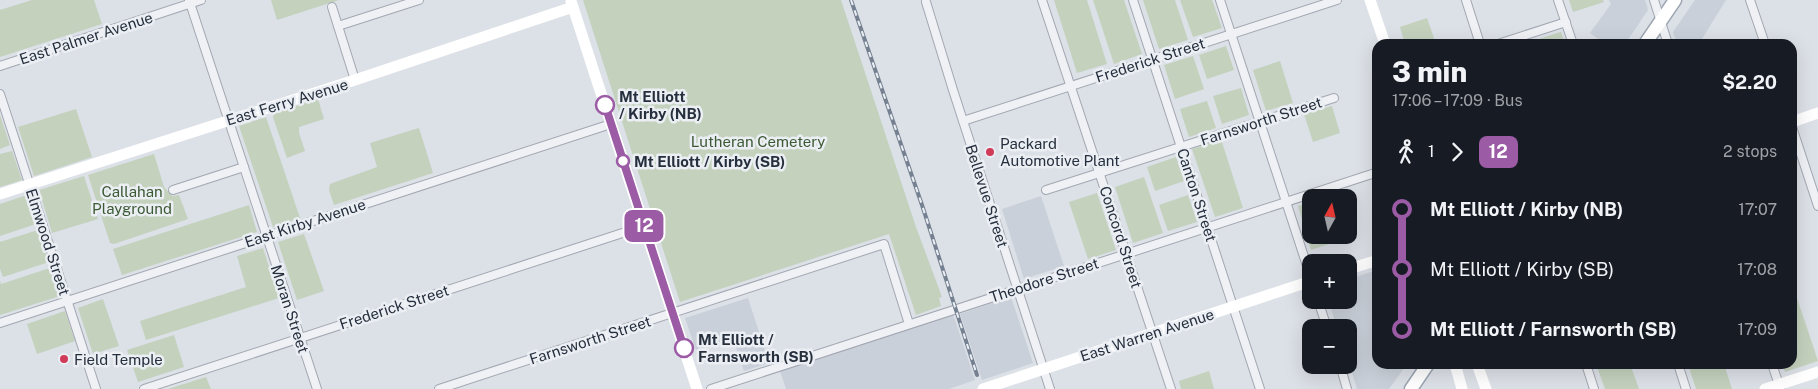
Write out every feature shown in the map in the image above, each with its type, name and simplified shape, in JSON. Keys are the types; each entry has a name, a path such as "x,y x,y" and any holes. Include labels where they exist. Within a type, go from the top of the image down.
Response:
{"main road":[{"path":"1370,0 1382,39"},
{"path":"1648,39 1674,0"},
{"path":"572,4 697,389"},
{"name":"East Ferry Avenue","path":"0,194 355,80 572,4"},
{"path":"1797,120 1818,113"},
{"path":"1357,267 1372,262"},
{"name":"East Warren Avenue","path":"983,389 1302,283"},
{"path":"1411,389 1425,369"},
{"path":"1456,369 1462,389"},
{"path":"1480,369 1486,389"},
{"path":"1765,389 1780,387 1818,372"}],"street":[{"name":"East Palmer Avenue","path":"0,66 190,2 201,0"},
{"path":"338,26 419,0"},
{"name":"Concord Street","path":"1042,0 1171,389"},
{"name":"Canton Street","path":"1133,0 1260,389"},
{"path":"1220,0 1303,254"},
{"name":"Frederick Street","path":"963,121 1337,0"},
{"path":"1466,0 1478,39"},
{"path":"1558,0 1571,39"},
{"path":"1654,0 1667,39"},
{"path":"1750,0 1763,39"},
{"name":"Moran Street","path":"190,2 317,389"},
{"name":"Bellevue Street","path":"926,2 1050,389"},
{"path":"332,7 355,80"},
{"path":"1513,39 1566,22"},
{"name":"Elmwood Street","path":"0,94 96,389"},
{"name":"Farnsworth Street","path":"1046,190 1334,98"},
{"name":"East Kirby Avenue","path":"0,323 611,124"},
{"path":"1797,142 1818,206"},
{"path":"173,190 244,167"},
{"name":"Theodore Street","path":"711,389 1207,226 1372,174"},
{"name":"Frederick Street","path":"144,389 644,226"},
{"name":"Farnsworth Street","path":"439,389 463,385 672,313 884,244 909,324"},
{"path":"1588,369 1594,389"},
{"path":"1680,369 1686,389"},
{"path":"1774,369 1780,387"},
{"path":"1343,374 1348,389"}],"shaded area":[{"path":"1609,0 1645,0 1648,10 1628,39 1598,39 1590,33 1611,4"},
{"path":"1695,0 1726,0 1702,39 1675,39 1673,32"},
{"path":"1041,196 1064,266 1024,279 1002,209"},
{"path":"1372,272 1372,369 1403,369 1389,389 1357,389 1352,374 1357,374 1357,319 1334,319 1331,309 1357,309 1357,276"},
{"path":"1011,297 1033,363 982,380 960,314"},
{"path":"748,298 769,363 744,371 733,338 696,350 685,318"},
{"path":"953,314 975,380 949,389 786,389 780,371"}],"green space":[{"path":"32,0 94,0 102,24 0,57 0,10"},
{"path":"271,0 339,0 277,20"},
{"name":"Lutheran Cemetery","path":"583,0 841,0 916,227 942,297 939,298 941,306 916,315 889,234 680,302"},
{"path":"1054,0 1087,0 1107,64 1077,73"},
{"path":"1093,0 1124,0 1142,54 1114,64"},
{"path":"1143,0 1175,0 1188,40 1159,49"},
{"path":"1180,0 1212,0 1222,28 1193,37"},
{"path":"1569,0 1603,0 1604,2 1573,12"},
{"path":"1427,18 1434,39 1404,39 1400,27"},
{"path":"1561,32 1563,39 1539,39"},
{"path":"1226,46 1234,70 1207,79 1199,55"},
{"path":"1193,56 1204,89 1175,99 1164,65"},
{"path":"1280,61 1293,103 1266,111 1253,70"},
{"path":"1241,88 1249,115 1222,124 1213,96"},
{"path":"318,99 324,119 299,127 305,151 287,158 273,117 274,113"},
{"path":"1207,101 1216,128 1189,137 1180,109"},
{"path":"1332,106 1340,133 1313,142 1304,114"},
{"path":"76,109 92,157 34,176 18,127"},
{"path":"0,115 10,145 0,149"},
{"path":"266,117 300,218 273,227 239,126"},
{"path":"419,128 433,173 334,205 329,190 330,184 377,167 370,143"},
{"path":"1221,139 1243,208 1215,217 1192,149"},
{"path":"12,151 22,180 0,187 0,154"},
{"name":"Callahan Playground","path":"154,154 164,187 172,196 179,195 188,219 114,244 110,243 88,175"},
{"path":"1176,157 1184,181 1155,191 1147,167"},
{"path":"84,176 98,219 52,233 39,190"},
{"path":"1144,177 1163,233 1133,243 1115,187"},
{"path":"1097,193 1116,250 1088,259 1069,202"},
{"path":"27,195 36,224 0,236 0,204"},
{"path":"1188,195 1197,222 1168,231 1159,205"},
{"path":"249,205 257,232 122,275 113,249"},
{"path":"1302,205 1302,220 1298,206"},
{"path":"38,230 49,262 3,277 0,269 0,242"},
{"path":"304,234 324,291 297,300 278,242"},
{"path":"1309,244 1329,244 1311,250"},
{"path":"263,248 279,298 146,340 140,321 246,287 237,256"},
{"path":"50,268 60,296 0,315 0,281 1,284"},
{"path":"1797,298 1818,361 1797,368"},
{"path":"103,299 119,346 93,354 78,308"},
{"path":"65,311 75,341 37,354 27,324"},
{"path":"174,335 184,367 138,382 127,350"},
{"path":"1598,369 1632,369 1639,389 1605,389"},
{"path":"1690,369 1726,369 1732,389 1696,389"},
{"path":"1209,371 1214,389 1181,389 1179,381"},
{"path":"206,377 211,389 168,389"}],"railway":[{"path":"851,0 922,205 977,375"}],"bus line":[{"name":"12","path":"605,105 684,348"}],"place":[{"name":"Mt Elliott / Kirby (NB)","path":"605,105"},
{"name":"Packard Automotive Plant","path":"990,152"},
{"name":"Mt Elliott / Kirby (SB)","path":"623,161"},
{"name":"Mt Elliott / Farnsworth (SB)","path":"684,348"},
{"name":"Field Temple","path":"64,359"}]}
